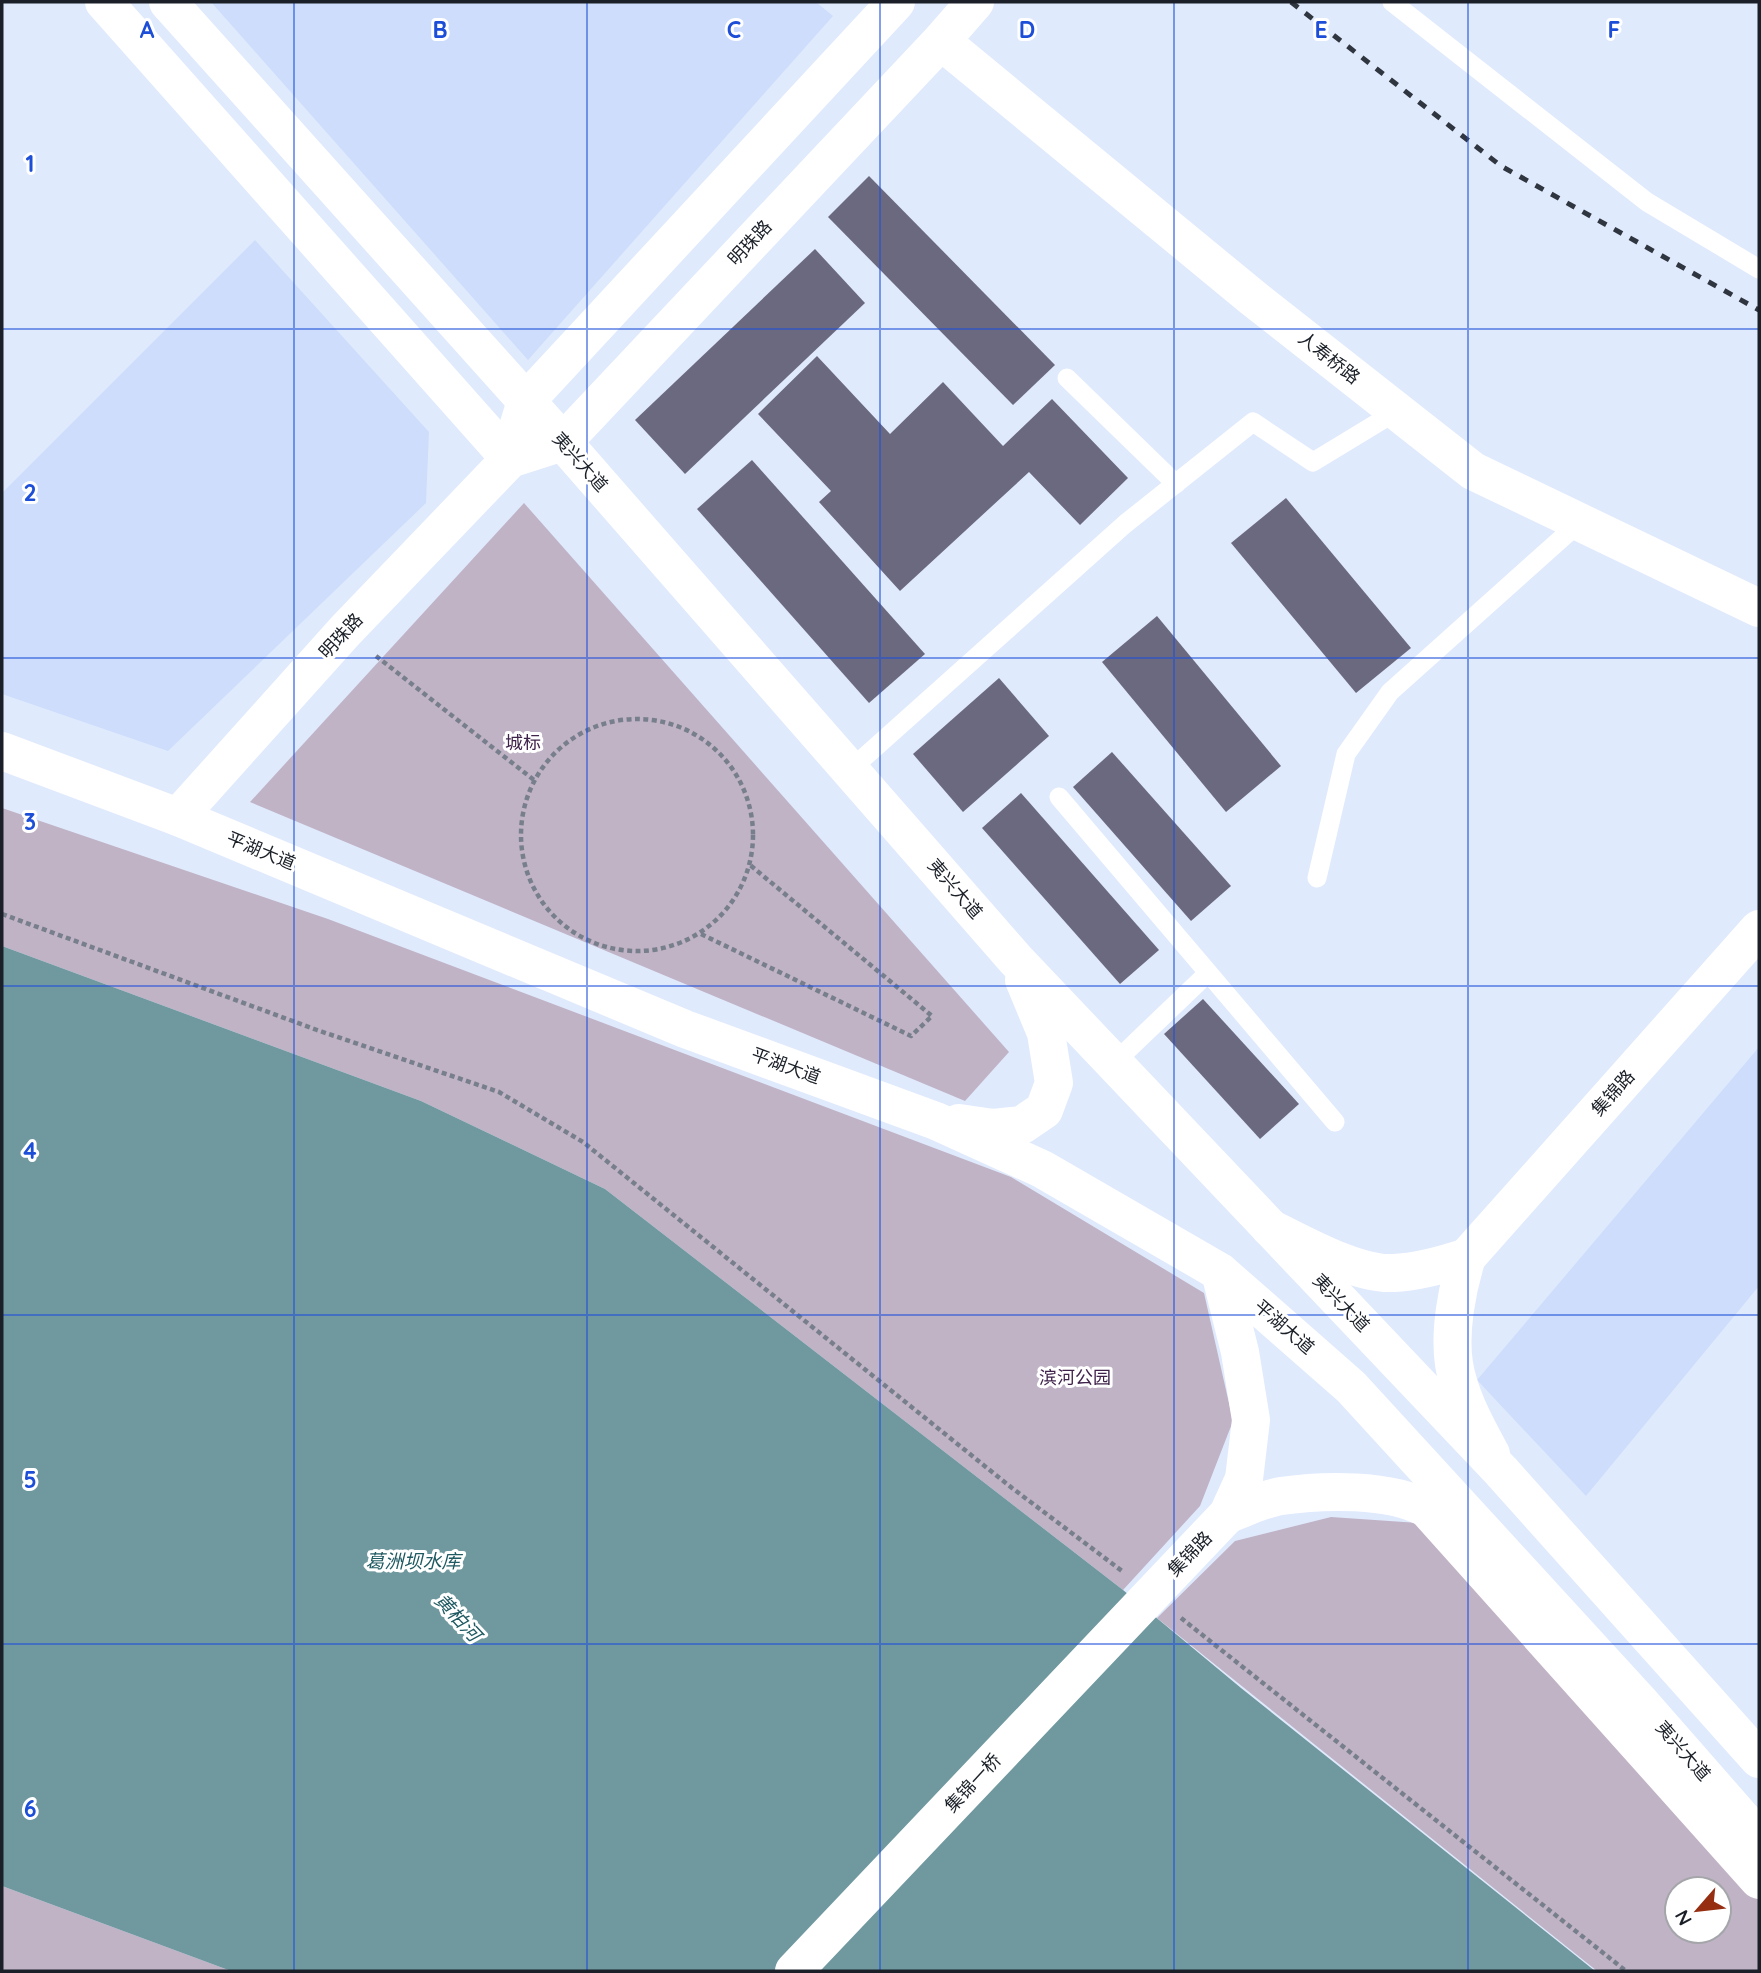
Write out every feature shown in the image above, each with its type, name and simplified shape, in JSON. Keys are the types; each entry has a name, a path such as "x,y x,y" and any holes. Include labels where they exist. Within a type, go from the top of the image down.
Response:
{"main road":[{"path":"104,2 510,459"},
{"name":"夷兴大道","path":"168,2 563,442 1016,960 1501,1471 1759,1759"},
{"name":"明珠路","path":"178,817 345,631 510,459 526,401 896,2"},
{"name":"明珠路","path":"510,459 563,442 975,2"},
{"name":"人寿桥路","path":"941,41 1253,298 1473,471 1759,608"},
{"name":"平湖大道","path":"2,751 178,817 685,1028 936,1121 1042,1169 1150,1229 1220,1272 1350,1387"},
{"name":"平湖大道","path":"2,775 90,805 178,817"},
{"name":"集锦路","path":"1467,1257 1759,929"},
{"path":"936,1121 993,1128 1022,1125 1044,1110 1054,1083 1046,1033 1016,960"},
{"path":"1269,1228 1353,1266 1390,1274 1437,1267 1467,1257"},
{"path":"1467,1257 1457,1291 1454,1363 1470,1415 1501,1471"},
{"path":"1220,1272 1240,1352 1251,1420 1244,1479 1228,1514"},
{"name":"夷兴大道","path":"1350,1387 1639,1701 1759,1838"},
{"path":"1228,1514 1279,1496 1329,1493 1373,1494 1413,1501 1427,1509 1759,1880"},
{"name":"集锦路","path":"1151,1594 1228,1514"},
{"name":"集锦一桥","path":"794,1971 1151,1594"}],"lane":[{"path":"1392,2 1647,202 1759,269"},
{"path":"1067,378 1176,484"},
{"path":"851,769 1125,524 1253,422 1313,462 1397,411"},
{"path":"1318,878 1346,754 1390,692 1580,522"},
{"path":"1059,797 1335,1122"},
{"path":"1114,1063 1208,973"}],"path":[{"path":"345,631 534,780"},
{"path":"623,719 661,721 696,734 724,758 744,791 753,827 750,865 740,891 729,907 701,933 666,949 628,952 591,943 559,922 535,891 522,855 522,817 534,780 556,750 587,729 623,719"},
{"path":"701,933 911,1036 932,1016 750,865"},
{"path":"2,914 317,1030 499,1092 583,1142 1012,1488 1151,1594 1626,1971"}],"shaded area":[{"path":"211,2 816,2 833,16 528,360"},
{"path":"255,240 429,432 426,503 168,751 2,694 2,493"},
{"path":"1759,1047 1759,1286 1586,1496 1477,1380"}],"green space":[{"name":"城标","path":"524,503 1009,1052 965,1101 250,802"},
{"name":"滨河公园","path":"2,808 328,919 1011,1177 1204,1293 1233,1421 1200,1506 1123,1590 605,1189 421,1101 2,946"},
{"path":"1331,1517 1433,1524 1759,1890 1759,1971 1597,1971 1157,1618 1235,1541"},
{"path":"2,1886 231,1971 2,1971"}],"water":[{"name":"葛洲坝水库","path":"2,946 421,1101 605,1189 1123,1590 1241,1688 1595,1971 231,1971 2,1886"}],"building":[{"path":"869,176 1055,365 1013,405 828,217"},
{"path":"815,249 865,303 685,474 635,420"},
{"path":"817,356 890,434 943,382 1003,446 1052,399 1128,478 1080,525 1029,472 900,591 819,502 831,491 758,414"},
{"path":"752,460 925,654 869,703 697,509"},
{"path":"1286,498 1411,648 1356,693 1231,543"},
{"path":"1157,616 1281,766 1226,812 1102,662"},
{"path":"999,678 1049,736 963,812 913,754"},
{"path":"1112,752 1231,886 1191,921 1073,787"},
{"path":"1021,793 1159,950 1120,984 982,828"},
{"path":"1203,999 1299,1104 1260,1139 1164,1034"}],"railway":[{"path":"1291,2 1501,166 1759,310"}],"water label":[{"name":"黄柏河","path":"458,1617"}]}
